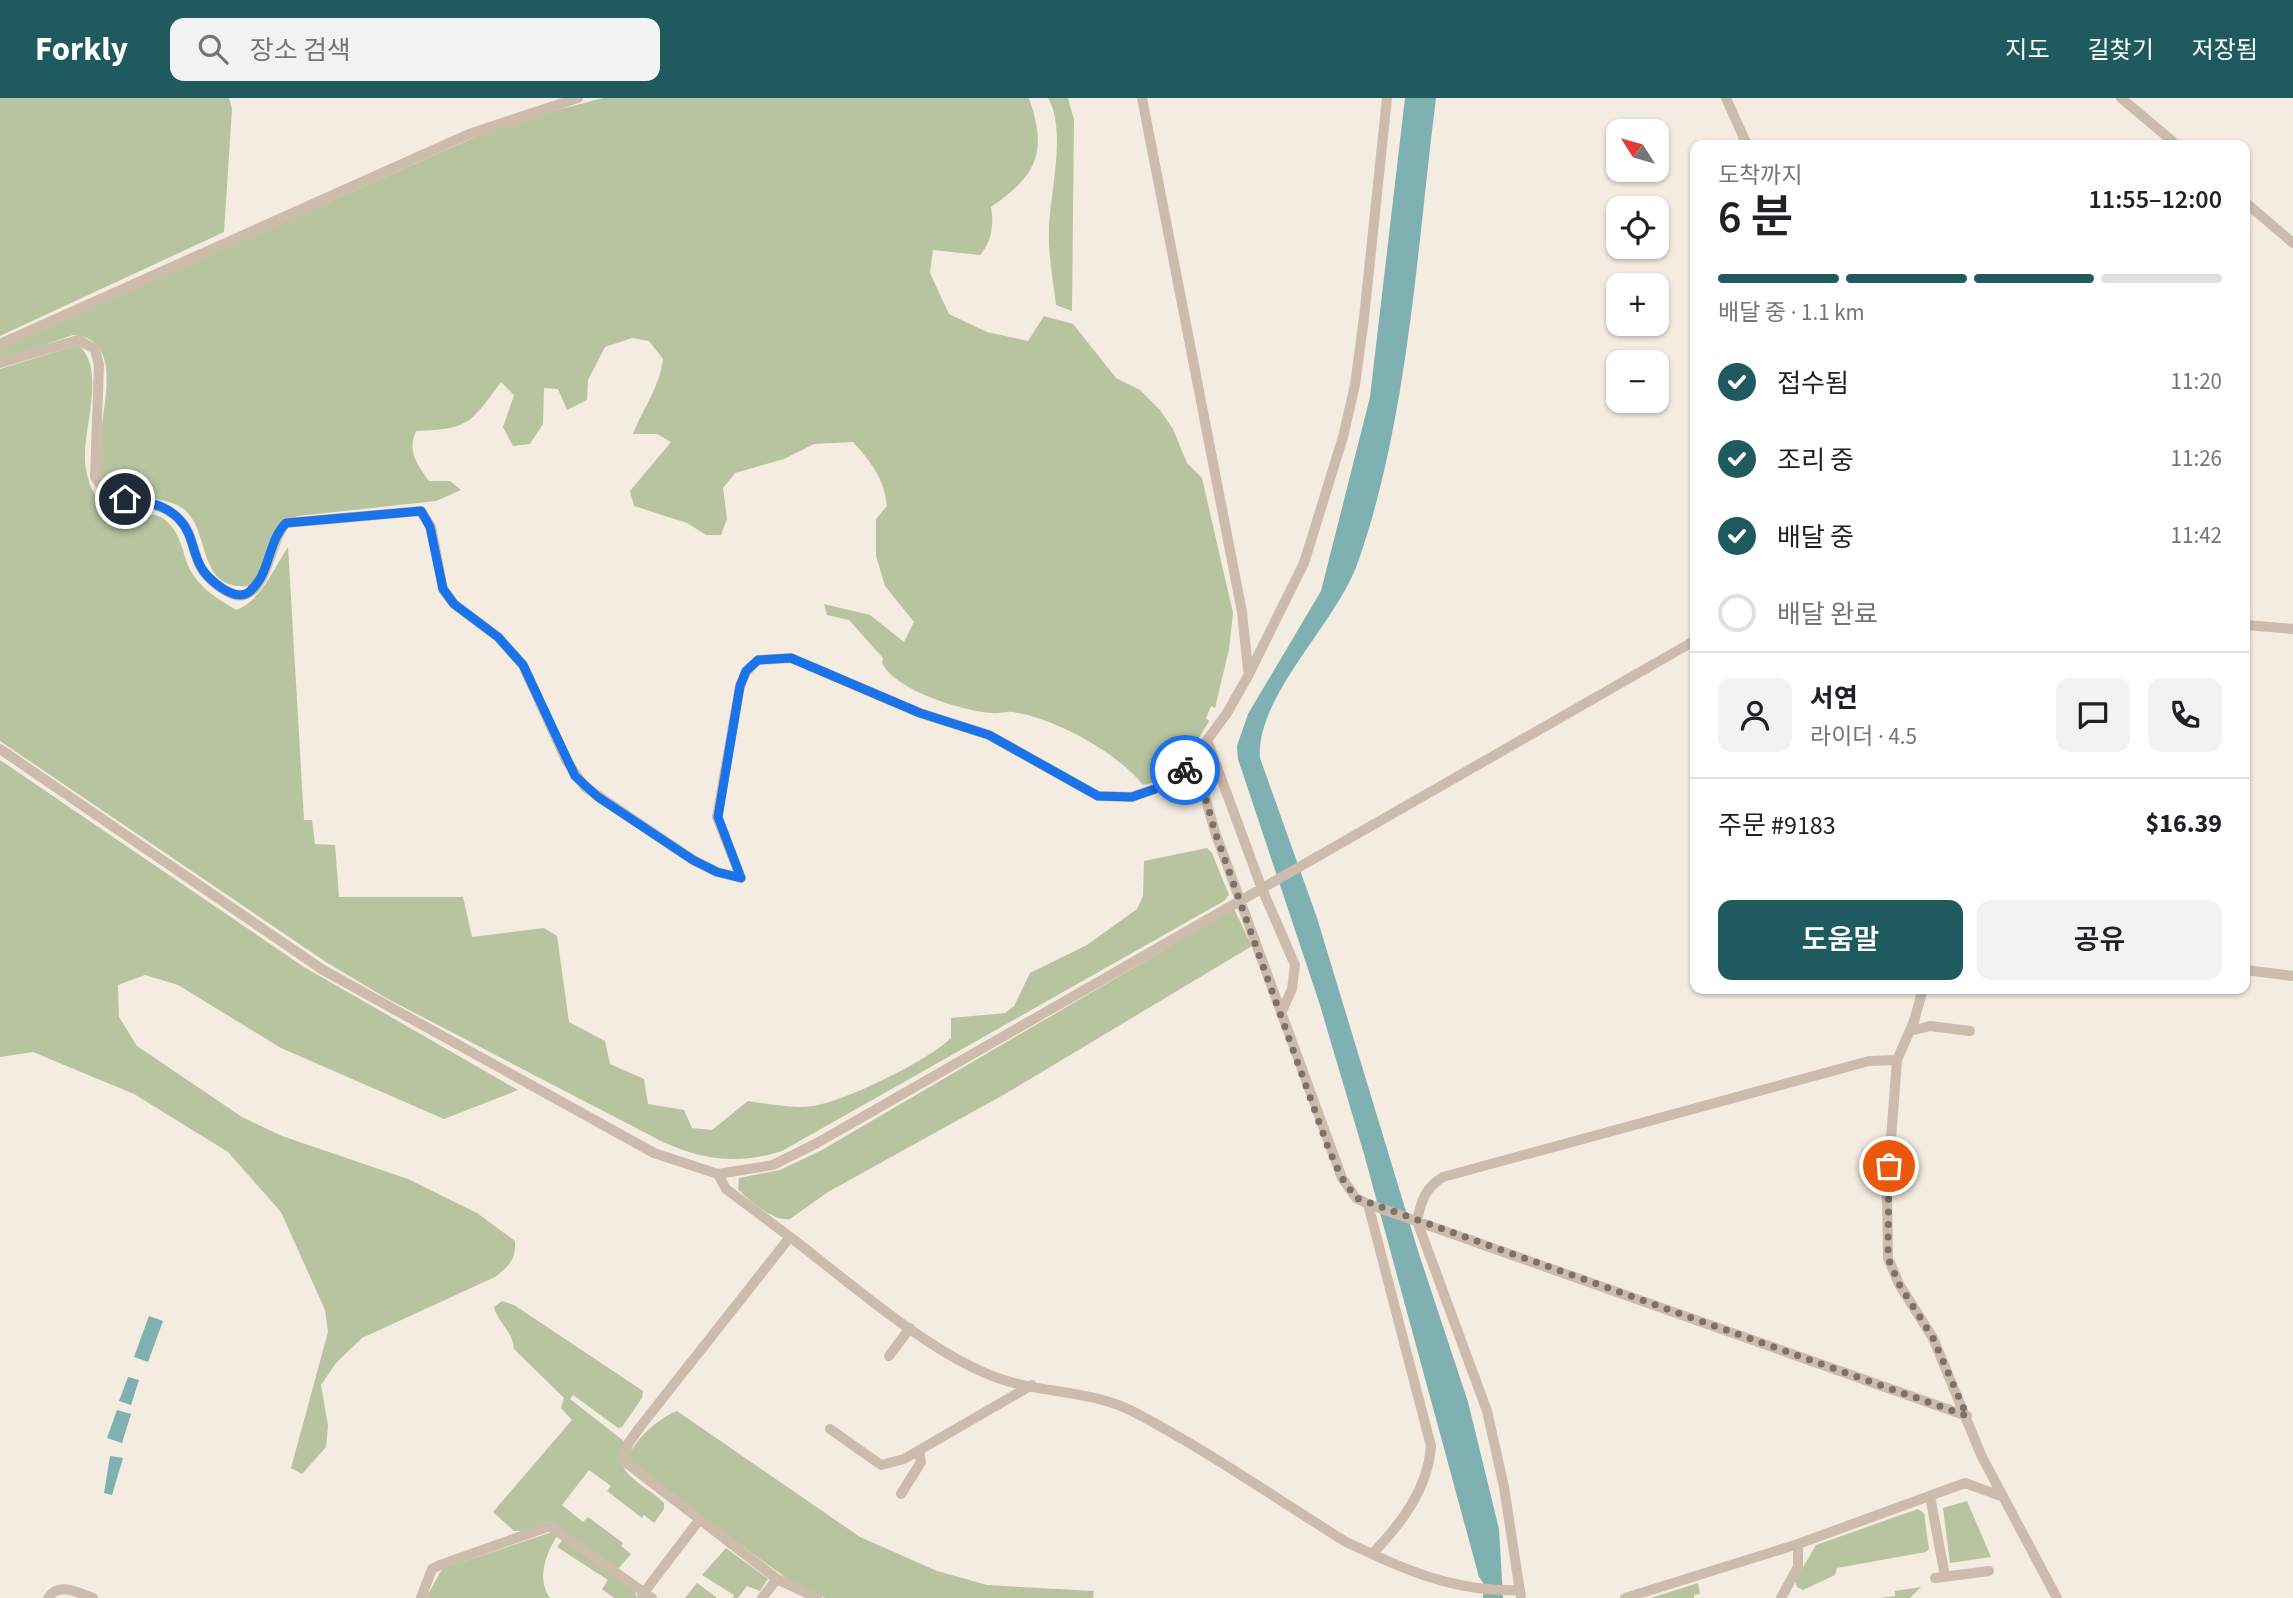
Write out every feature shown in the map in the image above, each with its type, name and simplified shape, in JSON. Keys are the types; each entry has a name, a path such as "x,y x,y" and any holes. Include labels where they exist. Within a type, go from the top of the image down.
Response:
{"street":[{"path":"0,344 469,134 578,98"},
{"path":"1142,98 1242,612 1248,676"},
{"path":"0,363 78,340 95,349 99,365 95,477 100,487 111,496 146,502 179,519 189,532 204,572 226,590 239,596 247,594 259,581 271,558 275,538 286,523 421,511 430,527 443,589 454,604 498,637 523,665 575,776 598,797 717,872 741,878 718,817 740,686 746,671 758,660 791,658 920,713 989,735 1098,796 1132,797 1155,789 1196,764 1207,740 1248,676 1304,563 1343,438 1355,385 1364,318 1387,98"},
{"path":"1726,98 1745,140"},
{"path":"2121,98 2171,140"},
{"path":"2250,206 2293,243"},
{"path":"2250,625 2293,629"},
{"path":"0,749 323,970 654,1153 718,1174 773,1165 817,1143 1690,643"},
{"path":"1207,740 1262,889 1295,965 1292,989 1281,1013"},
{"path":"1196,764 1215,832 1281,1013 1342,1178 1356,1198 1967,1416"},
{"path":"2250,971 2293,976"},
{"path":"1921,994 1910,1031 1897,1060 1887,1191 1888,1258 1899,1284 1933,1338 2001,1496 2057,1598"},
{"path":"1910,1031 1930,1026 1970,1031"},
{"path":"718,1174 726,1189 909,1328 970,1366 994,1377 1076,1392 1132,1411 1346,1542 1429,1579 1459,1587 1521,1594 1504,1487 1487,1411 1413,1220 1421,1199 1431,1185 1443,1177 1870,1061 1897,1060"},
{"path":"1372,1554 1407,1512 1424,1480 1431,1446 1373,1206"},
{"path":"790,1237 640,1427 624,1452 624,1461 777,1579 817,1598"},
{"path":"889,1356 909,1328"},
{"path":"830,1429 881,1465 904,1459 1032,1385"},
{"path":"901,1494 921,1462 919,1451"},
{"path":"1625,1598 1798,1544 1965,1483 2001,1496"},
{"path":"1930,1496 1940,1577 1989,1571"},
{"path":"421,1598 432,1569 550,1526 646,1596 700,1519"},
{"path":"1781,1598 1798,1567 1798,1544"},
{"path":"762,1598 777,1579"},
{"path":"48,1598 53,1591 61,1588 93,1598"}],"green space":[{"path":"0,98 229,98 232,109 224,232 0,336"},
{"path":"603,98 1029,98 1038,134 1034,161 1028,173 991,207 991,232 980,255 933,250 930,273 949,314 987,332 1028,341 1044,316 1073,324 1116,378 1140,390 1160,410 1173,429 1187,463 1202,478 1233,613 1229,649 1215,708 1211,706 1206,718 1209,721 1175,770 1155,782 1143,785 1102,749 1048,721 1013,712 995,713 964,708 915,690 889,673 882,663 883,658 849,620 827,615 824,604 870,615 904,642 914,622 885,586 876,556 876,519 887,506 883,487 876,471 853,442 814,444 784,459 735,473 723,488 727,519 721,535 706,535 687,523 634,506 630,491 671,442 657,434 633,434 655,389 663,359 649,341 632,338 605,347 588,380 587,400 567,410 558,389 544,388 543,424 530,444 513,446 503,427 514,395 501,382 482,407 467,421 458,426 416,431 413,452 429,481 450,481 461,490 436,501 298,516 283,521 257,578 250,586 233,585 214,572 200,535 187,512 165,501 113,489 104,481 99,470 98,453 106,369 102,352 91,340 73,335 0,360 0,348 475,137 527,118"},
{"path":"1048,98 1068,98 1074,120 1072,311 1056,305 1051,267 1049,229 1057,144 1054,111"},
{"path":"78,345 87,356 91,370 86,469 93,491 103,504 119,510 161,517 169,523 198,582 236,610 245,606 259,592 288,547 304,820 312,820 315,844 335,845 339,897 463,897 472,937 544,928 557,936 569,1022 605,1041 610,1064 644,1079 648,1104 684,1110 692,1128 712,1130 748,1101 801,1107 818,1105 849,1095 907,1067 940,1047 951,1038 951,1018 1005,1013 1014,1006 1030,973 1087,945 1137,909 1143,896 1144,861 1207,848 1212,853 1229,895 1224,901 782,1151 751,1158 721,1158 692,1153 663,1142 386,998 326,962 0,741 0,369"},
{"path":"0,760 304,967 518,1090 444,1119 281,1048 178,985 145,975 118,985 119,1017 137,1046 242,1117 282,1136 408,1179 477,1213 515,1241 511,1262 495,1277 362,1338 336,1363 321,1385 328,1426 326,1447 302,1474 291,1468 328,1332 325,1310 281,1212 228,1152 134,1094 33,1052 0,1057"},
{"path":"1234,909 1252,946 1005,1094 828,1192 790,1219 769,1214 738,1189 739,1178 780,1170 822,1150"},
{"path":"502,1301 514,1305 643,1391 642,1398 622,1427 618,1428 573,1395 570,1399 625,1442 621,1462 625,1470 664,1503 664,1509 654,1523 644,1515 642,1518 607,1491 611,1486 589,1470 562,1505 583,1522 588,1517 623,1543 621,1546 631,1554 619,1568 612,1567 549,1521 524,1531 514,1531 493,1512 572,1420 561,1408 564,1398 514,1349 511,1337 494,1307"},
{"path":"677,1411 860,1537 937,1571 987,1585 1094,1591 1093,1598 825,1598 800,1588 633,1467 628,1459 641,1437 655,1424"},
{"path":"1967,1501 1991,1557 1950,1563 1943,1508"},
{"path":"1918,1509 1924,1513 1929,1549 1926,1552 1837,1568 1835,1575 1803,1590 1797,1587 1795,1581 1816,1545"},
{"path":"552,1532 558,1534 543,1574 550,1598 426,1598 442,1569"},
{"path":"563,1539 634,1590 637,1598 614,1598 602,1589 608,1580 557,1547"},
{"path":"726,1548 768,1579 760,1591 747,1586 738,1598 733,1598 734,1595 702,1575"},
{"path":"697,1583 716,1597 716,1598 685,1598"},
{"path":"1698,1583 1700,1594 1694,1595 1694,1598 1651,1598"},
{"path":"1921,1587 1910,1598 1880,1598 1895,1596 1895,1591"}],"water":[{"path":"1405,98 1436,98 1409,333 1389,451 1358,562 1348,585 1283,685 1270,710 1262,735 1260,758 1317,918 1418,1251 1468,1402 1499,1529 1503,1598 1483,1598 1484,1584 1479,1577 1364,1154 1319,1002 1238,759 1237,746 1248,714 1321,591 1370,397"},
{"path":"149,1316 163,1321 148,1362 134,1357"},
{"path":"128,1377 139,1380 131,1405 119,1401"},
{"path":"117,1410 131,1414 122,1443 107,1438"},
{"path":"110,1456 123,1458 112,1495 104,1493"}],"way so far":[{"path":"1185,770 1196,764 1215,832 1242,900 1329,1150 1342,1178 1356,1198 1967,1416 1933,1338 1899,1284 1888,1258 1889,1166"}],"route":[{"path":"125,499 161,507 179,519 189,532 204,572 226,590 239,596 247,594 259,581 271,558 275,538 286,523 302,519 421,511 430,527 443,589 454,604 498,637 523,665 575,776 598,797 693,860 717,872 741,878 718,817 740,686 746,671 758,660 791,658 825,670 920,713 989,735 1098,796 1115,799 1132,797 1155,789 1185,770"}]}
